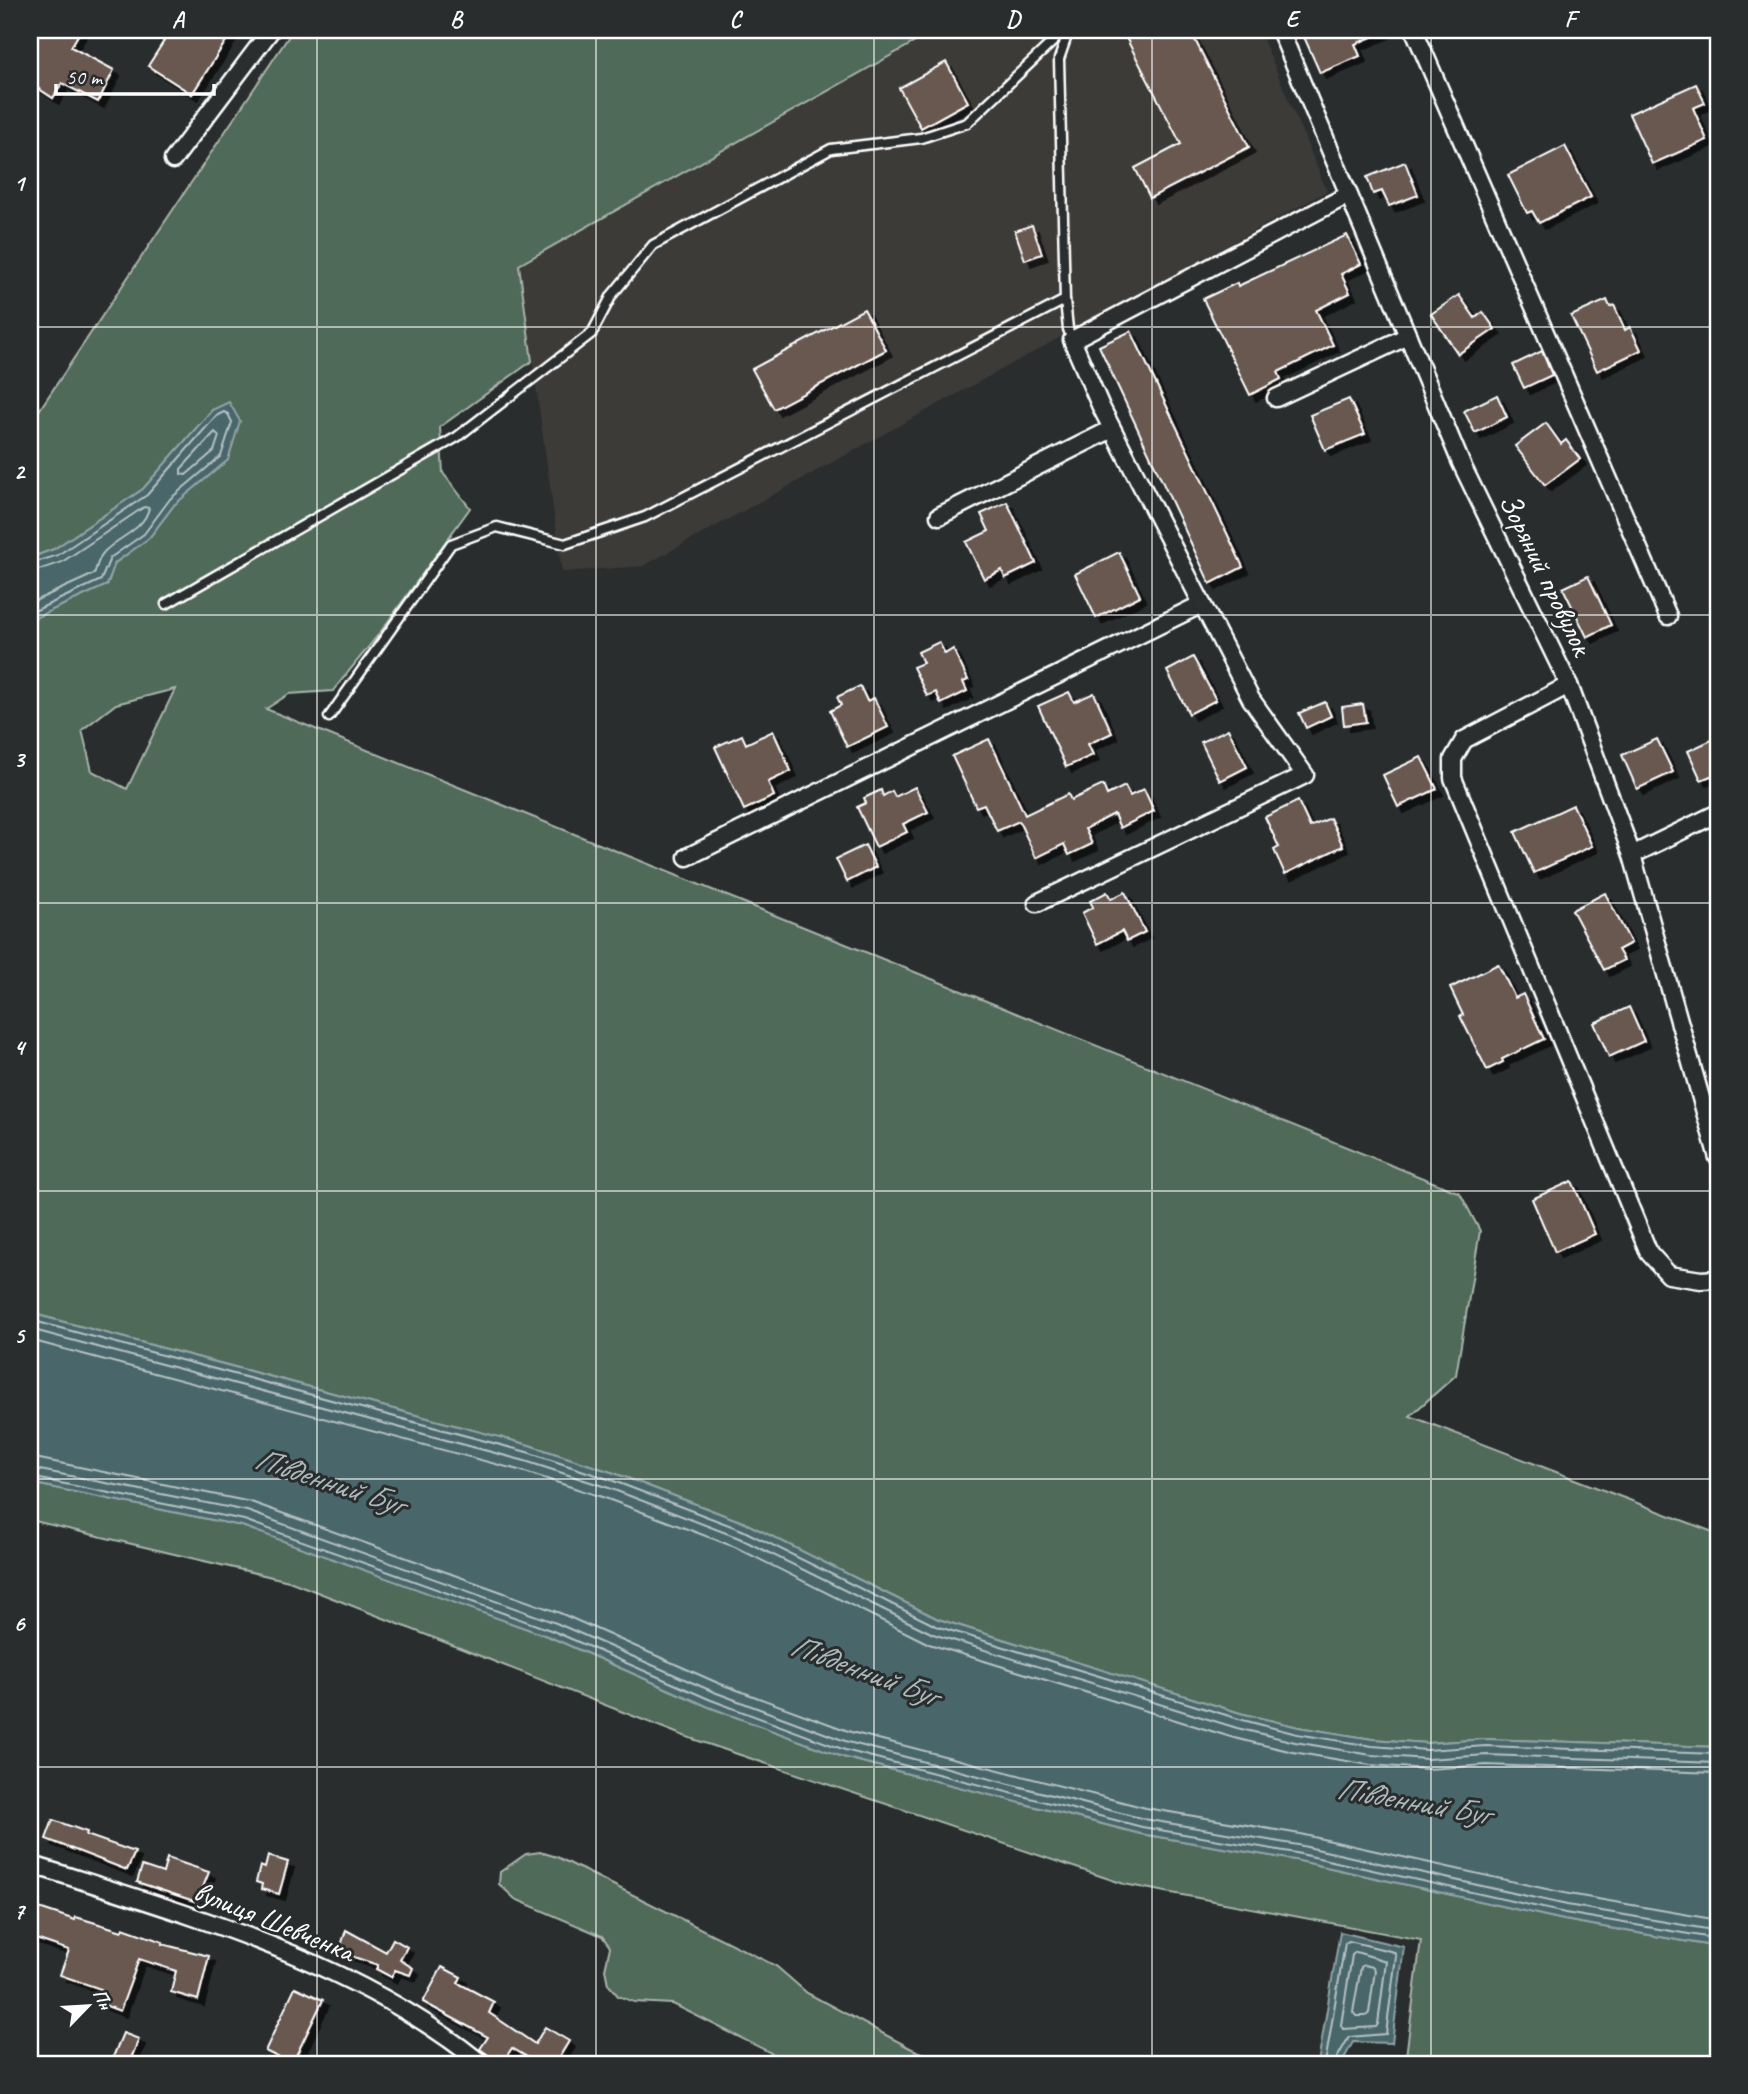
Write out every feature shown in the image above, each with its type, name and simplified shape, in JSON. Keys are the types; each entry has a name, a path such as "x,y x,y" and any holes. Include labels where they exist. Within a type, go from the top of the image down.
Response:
{"street":[{"path":"173,160 271,30"},
{"name":"Зоряний провулок","path":"1280,30 1461,463 1569,685 1632,855 1718,1158"},
{"path":"1414,30 1668,616"},
{"path":"1037,903 1305,775 1251,699 1112,429 1072,340 1348,195"},
{"path":"1276,398 1408,336"},
{"path":"939,516 1112,429"},
{"path":"687,857 1202,604"},
{"path":"1569,685 1464,740 1453,759 1453,778 1649,1253 1669,1275 1701,1280 1718,1279"},
{"path":"1632,855 1718,813"},
{"name":"вулиця Шевченка","path":"30,1864 189,1916 320,1966 406,2011 444,2034 482,2064"}],"lane":[{"path":"1067,30 1059,59 1065,300 1072,340"},
{"path":"166,604 457,437 592,333 612,295 653,245 831,149 921,138 967,123 1067,30"},
{"path":"329,717 450,544 497,527 565,544 645,517 1065,300"}],"shaded area":[{"path":"936,30 1259,30 1327,191 643,566 562,572 519,265"}],"green space":[{"path":"293,30 936,30 519,265 532,361 440,427 443,473 470,508 379,634 333,691 289,694 266,709 1460,1193 1480,1231 1456,1375 1410,1416 1718,1534 1718,1747 1486,1739 1427,1743 1372,1739 1298,1727 1240,1713 938,1619 745,1523 614,1473 529,1445 30,1313 30,620 107,585 115,563 149,538 174,505 228,460 212,410 143,489 54,549 30,558 30,413 36,415","holes":["175,689 127,789 92,771 82,730 116,704"]},
{"path":"30,1483 242,1526 550,1637 709,1707 843,1757 1141,1834 1295,1860 1564,1920 1718,1947 1718,2064 1405,2064 1421,1940 1124,1884 684,1736 289,1581 30,1520"},
{"path":"540,1852 557,1857 776,1966 807,1993 912,2049 950,2064 793,2064 673,2004 634,2002 618,1996 608,1984 605,1969 610,1947 602,1936 515,1899 499,1884 500,1872 526,1854"}],"water":[{"path":"229,402 240,421 228,460 174,505 149,538 115,563 107,585 30,620 30,558 54,549 143,489 212,410"},
{"name":"Південний Буг","path":"30,1313 529,1445 614,1473 745,1523 938,1619 1240,1713 1298,1727 1372,1739 1427,1743 1486,1739 1718,1747 1718,1947 1564,1920 1295,1860 1141,1834 843,1757 709,1707 550,1637 242,1526 30,1483"},
{"path":"1340,1932 1404,1947 1392,2043 1353,2042 1341,2064 1321,2064 1318,2063"}],"building":[{"path":"30,30 81,30 71,47 114,70 98,102 62,83 53,98 30,83"},
{"path":"147,30 233,30 192,94 148,66 164,41"},
{"path":"1122,30 1190,30 1249,147 1150,198 1135,168 1181,144"},
{"path":"1301,30 1388,30 1355,44 1360,56 1320,73"},
{"path":"946,62 968,102 921,128 899,88"},
{"path":"1696,84 1705,103 1693,108 1707,140 1652,164 1629,114"},
{"path":"1565,146 1591,197 1539,223 1532,211 1527,213 1508,175"},
{"path":"1405,162 1418,195 1389,206 1382,191 1373,194 1367,177"},
{"path":"1032,225 1042,254 1025,260 1015,231"},
{"path":"1347,235 1361,264 1341,274 1350,293 1316,310 1333,345 1278,372 1281,379 1250,395 1203,299 1237,283 1238,286"},
{"path":"1459,295 1475,318 1483,312 1495,329 1458,354 1431,314"},
{"path":"1607,300 1610,307 1614,305 1625,330 1630,327 1641,350 1597,371 1571,316"},
{"path":"864,309 886,350 774,409 752,369"},
{"path":"1131,331 1243,567 1210,584 1099,346"},
{"path":"1542,351 1552,375 1524,388 1513,365"},
{"path":"1497,395 1507,417 1475,433 1464,411"},
{"path":"1349,399 1365,434 1325,450 1310,415"},
{"path":"1546,423 1561,444 1566,440 1580,459 1545,485 1515,446"},
{"path":"1007,502 1036,563 1005,578 1002,570 984,579 966,542 989,531 981,514"},
{"path":"1119,552 1140,596 1096,618 1075,574"},
{"path":"1588,576 1611,625 1587,637 1563,588"},
{"path":"939,642 945,654 953,649 968,680 963,682 967,691 941,704 936,692 927,696 913,667 923,663 918,652"},
{"path":"1193,657 1216,700 1189,714 1167,671"},
{"path":"860,686 867,701 874,698 888,727 847,747 830,711 841,705 837,697"},
{"path":"1069,692 1074,702 1094,693 1112,733 1088,744 1093,755 1066,767 1038,706"},
{"path":"1325,702 1331,716 1306,728 1299,713"},
{"path":"1363,704 1366,722 1344,725 1342,707"},
{"path":"1228,729 1247,767 1220,781 1201,742"},
{"path":"773,731 791,771 768,782 774,796 744,810 715,747 742,735 746,744"},
{"path":"1718,737 1718,773 1701,780 1688,751"},
{"path":"989,739 1025,815 1068,794 1071,800 1103,785 1107,795 1125,786 1130,796 1144,789 1154,811 1120,828 1114,814 1085,829 1092,844 1069,855 1064,844 1036,858 1019,821 997,831 984,804 976,807 952,756"},
{"path":"1657,739 1673,772 1637,789 1622,755"},
{"path":"1421,757 1437,789 1398,807 1383,775"},
{"path":"915,787 928,812 903,824 907,832 876,847 857,807 866,803 864,798 881,790 883,796 892,791 895,797"},
{"path":"1298,801 1310,827 1330,818 1343,846 1285,874 1274,850 1279,847 1265,817"},
{"path":"1573,805 1592,846 1534,873 1515,832"},
{"path":"865,845 876,867 847,882 836,859"},
{"path":"1107,892 1111,899 1125,892 1145,932 1127,941 1122,931 1097,944 1082,913 1093,907 1090,901"},
{"path":"1605,893 1631,943 1618,950 1624,960 1604,970 1572,910"},
{"path":"1498,964 1515,998 1523,994 1544,1039 1502,1059 1503,1062 1487,1070 1460,1016 1463,1015 1450,988"},
{"path":"1629,1007 1644,1041 1609,1057 1594,1023"},
{"path":"1572,1181 1595,1234 1555,1252 1532,1199"},
{"path":"53,1820 135,1852 127,1870 46,1839"},
{"path":"268,1856 288,1862 279,1894 261,1889 262,1884 256,1882 260,1866 265,1868"},
{"path":"167,1858 209,1872 197,1902 137,1882 142,1866 163,1873"},
{"path":"30,1905 75,1920 76,1917 122,1931 123,1928 163,1942 162,1944 209,1956 198,2000 171,1992 176,1971 139,1959 120,2011 96,2002 101,1989 60,1975 69,1950 30,1937"},
{"path":"346,1930 386,1952 393,1939 407,1947 400,1960 413,1968 410,1975 395,1970 391,1977 376,1969 378,1965 339,1952"},
{"path":"442,1967 461,1977 458,1983 494,2002 489,2013 535,2044 545,2027 569,2041 555,2064 539,2064 512,2048 501,2064 480,2049 488,2037 423,2002"},
{"path":"295,1987 323,2000 292,2064 265,2051"},
{"path":"123,2033 139,2039 129,2063 113,2057"}]}
